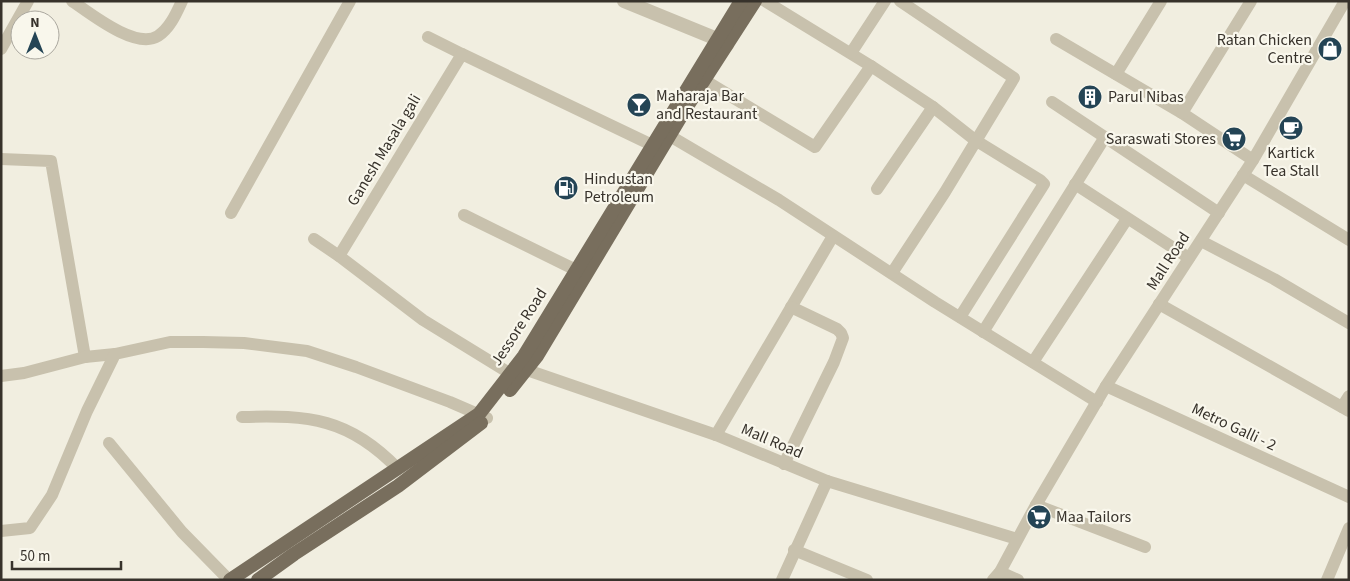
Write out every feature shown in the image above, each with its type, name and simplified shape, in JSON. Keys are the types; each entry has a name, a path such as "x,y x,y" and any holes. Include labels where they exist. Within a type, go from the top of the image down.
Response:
{"main road":[{"name":"Jessore Road","path":"258,580 294,554 398,486 483,416 519,372 574,298 704,80 741,1"},
{"name":"Jessore Road","path":"519,372 576,270 652,146 722,42 755,1"},
{"name":"Jessore Road","path":"230,580 398,469 483,416"}],"street":[{"path":"1,49 28,1"},
{"path":"78,3 132,37 149,40 162,33 171,22 182,1"},
{"path":"231,213 350,1"},
{"path":"624,1 722,42"},
{"path":"765,1 871,66 933,107 976,140 1044,184 960,317"},
{"path":"851,53 885,1"},
{"path":"892,272 940,199 1014,78 900,1"},
{"path":"1116,74 1161,1"},
{"path":"1182,113 1251,1"},
{"name":"Mall Road","path":"996,576 1106,386 1244,175 1344,1"},
{"path":"428,37 652,146"},
{"path":"1056,39 1182,113 1253,160"},
{"name":"Ganesh Masala gali","path":"339,256 462,54"},
{"path":"704,80 815,147 871,66"},
{"path":"1052,102 1219,213"},
{"path":"877,189 933,107"},
{"path":"670,136 779,200 983,332 1097,402"},
{"path":"983,332 1105,137"},
{"path":"1,159 51,161 85,357"},
{"path":"1244,175 1349,240"},
{"path":"1075,184 1189,258"},
{"path":"464,215 576,270"},
{"path":"1033,362 1128,219"},
{"path":"716,435 833,236"},
{"path":"314,239 423,320 519,372"},
{"path":"1201,241 1274,279 1349,323"},
{"path":"1159,304 1347,405"},
{"path":"784,464 834,362 843,338 837,329 791,307"},
{"path":"1,376 40,369 85,357 115,354 170,342 244,343 307,351 356,367 483,416"},
{"path":"1,531 30,528 52,495 115,354"},
{"name":"Mall Road","path":"519,372 716,435 827,481 1017,539"},
{"name":"Metro Galli - 2","path":"1106,386 1349,496"},
{"path":"242,417 282,416 321,420 368,441 398,469"},
{"path":"109,443 182,532 230,580"},
{"path":"782,580 827,481"},
{"path":"1036,505 1145,547"},
{"path":"1327,580 1349,528"},
{"path":"794,550 868,580"},
{"path":"996,576 1018,580"}],"place":[{"name":"Ratan Chicken Centre","path":"1330,49"},
{"name":"Parul Nibas","path":"1090,97"},
{"name":"Maharaja Bar and Restaurant","path":"639,105"},
{"name":"Kartick Tea Stall","path":"1291,128"},
{"name":"Saraswati Stores","path":"1234,139"},
{"name":"Hindustan Petroleum","path":"566,188"},
{"name":"Maa Tailors","path":"1039,517"}]}
